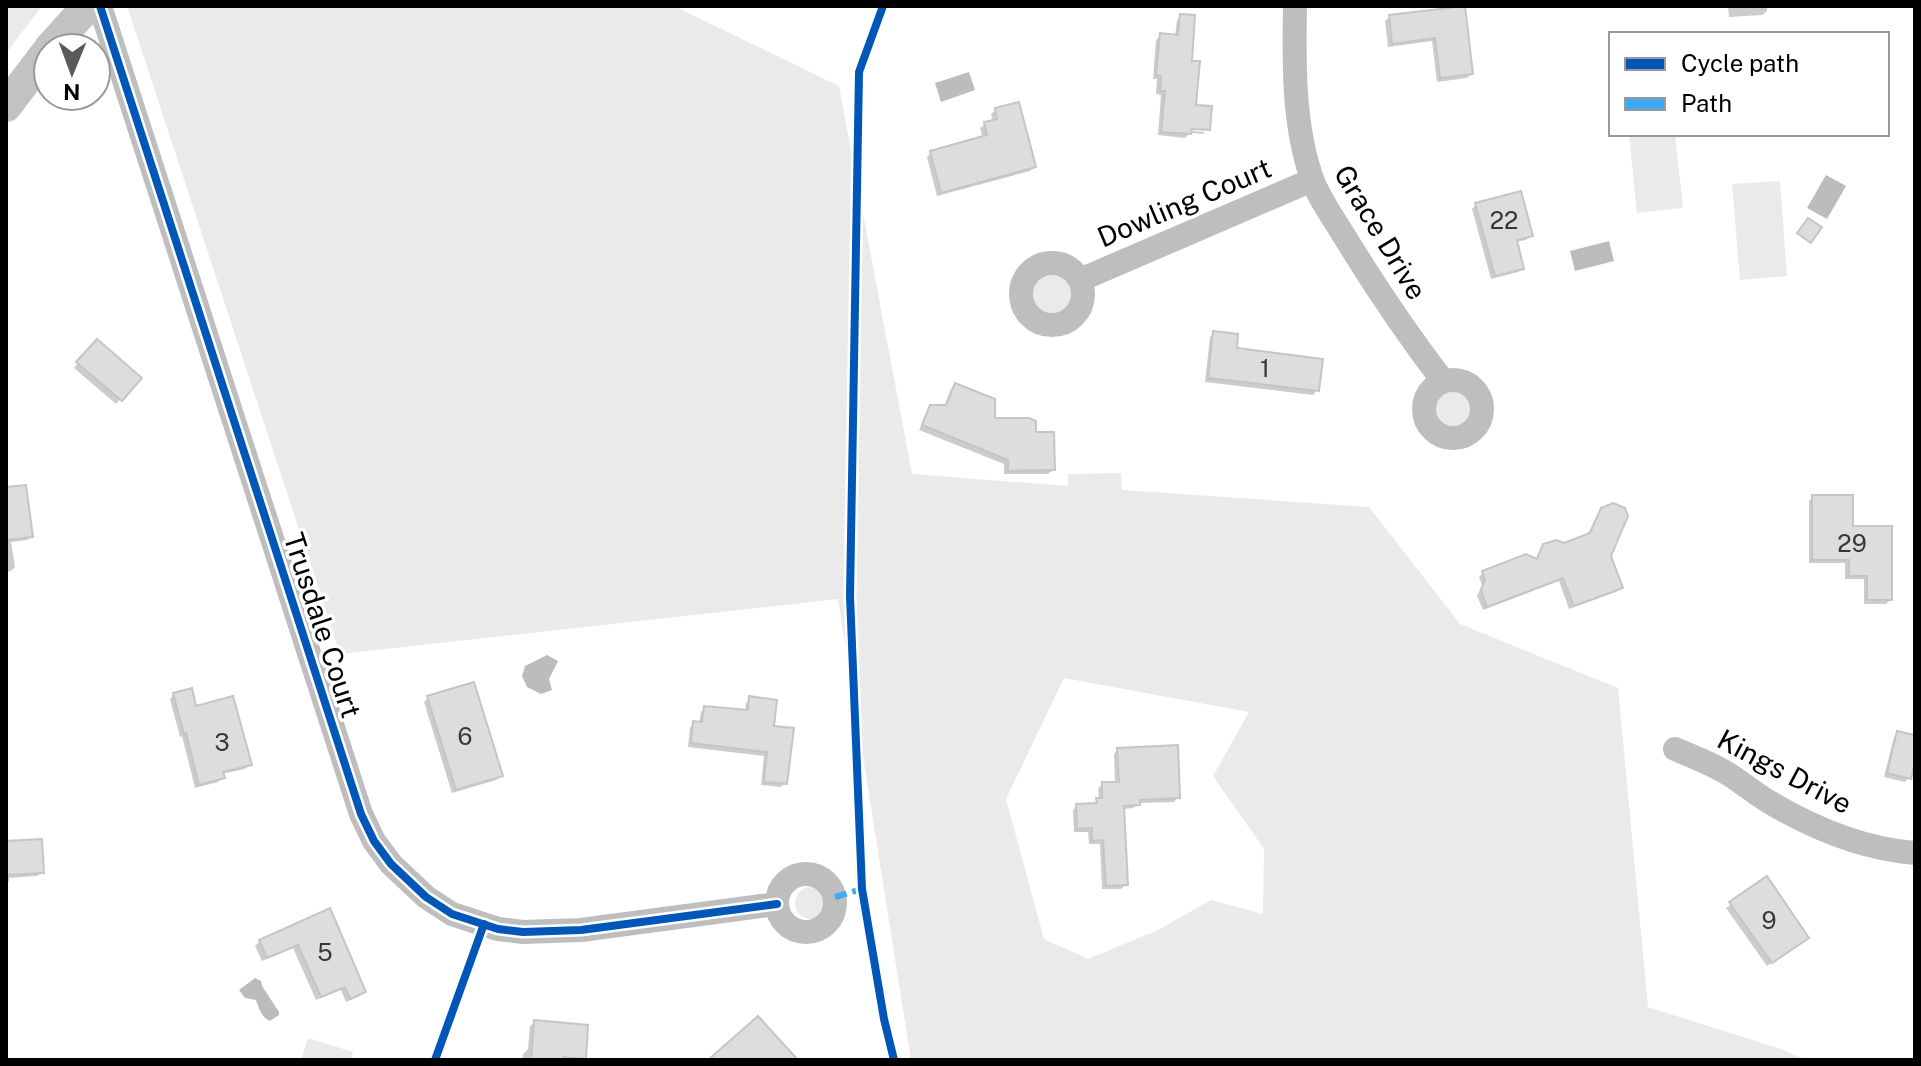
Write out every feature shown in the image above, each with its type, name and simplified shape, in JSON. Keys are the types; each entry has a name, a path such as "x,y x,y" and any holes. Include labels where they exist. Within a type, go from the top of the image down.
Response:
{"street":[{"path":"65,32 88,6"},
{"name":"Trusdale Court","path":"100,6 361,814 374,841 391,864 426,897 452,914 498,929 523,932 581,930 777,904"},
{"name":"Grace Drive","path":"1295,6 1294,65 1298,114 1312,180 1369,276 1443,381"},
{"path":"6,106 32,72"},
{"name":"Dowling Court","path":"1080,280 1312,180"},
{"name":"Kings Drive","path":"1675,749 1704,760 1810,825 1842,837 1915,853"}],"shaded area":[{"path":"6,6 42,6 6,53"},
{"path":"127,6 674,6 839,86 912,474 1068,486 1068,474 1121,473 1122,490 1369,507 1460,624 1618,688 1648,1007 1784,1050 1806,1060 911,1060 838,599 340,654","holes":["1064,678 1249,712 1213,776 1264,849 1263,914 1211,900 1158,930 1088,959 1044,939 1006,799"]},
{"path":"969,72 975,90 941,102 935,83"},
{"path":"1629,136 1675,136 1683,208 1637,213"},
{"path":"1826,175 1846,186 1827,219 1807,208"},
{"path":"1780,181 1787,276 1740,280 1732,184"},
{"path":"1609,241 1614,261 1575,271 1570,251"},
{"path":"1052,268 1070,275 1077,293 1070,311 1052,318 1034,311 1027,293 1034,275"},
{"path":"1453,388 1469,394 1475,410 1469,426 1453,432 1437,426 1431,410 1437,394"},
{"path":"547,655 558,661 549,679 552,690 541,694 527,687 522,676 525,666"},
{"path":"811,887 822,892 827,903 822,914 811,919 800,914 795,903 800,892"},
{"path":"255,978 261,981 279,1012 270,1021 262,1015 256,1000 245,998 239,990"},
{"path":"308,1038 353,1052 351,1060 301,1060"}],"building":[{"path":"1465,6 1473,74 1440,78 1435,38 1392,44 1389,15"},
{"path":"1180,14 1195,15 1192,61 1200,61 1196,105 1212,106 1210,130 1192,129 1191,134 1161,132 1165,91 1160,91 1161,76 1156,75 1160,33 1178,35"},
{"path":"1019,102 1036,167 941,193 930,151 987,135 984,122 997,119 995,108"},
{"path":"1521,191 1533,236 1517,240 1524,269 1495,276 1475,203"},
{"path":"1808,218 1822,227 1811,243 1797,233"},
{"path":"1213,331 1238,334 1237,348 1323,359 1319,391 1208,378"},
{"path":"97,339 142,378 122,401 76,362"},
{"path":"955,383 995,399 995,418 1029,418 1036,421 1036,432 1054,432 1055,470 1008,471 1008,460 922,425 930,405 946,405"},
{"path":"26,485 33,537 6,540 6,487"},
{"path":"1812,495 1853,495 1853,526 1892,526 1892,600 1867,600 1867,576 1849,576 1849,560 1812,560"},
{"path":"1613,503 1625,508 1628,516 1611,556 1623,588 1574,606 1563,578 1487,607 1481,590 1485,580 1482,571 1526,554 1537,559 1543,544 1556,540 1564,543 1590,533 1601,508"},
{"path":"474,682 503,776 456,790 427,696"},
{"path":"192,688 196,706 233,696 252,765 223,772 225,778 199,785 173,693"},
{"path":"749,696 777,700 774,726 794,728 787,784 764,782 767,752 691,743 693,721 702,722 704,706 748,710"},
{"path":"1897,731 1915,735 1915,763 1911,779 1887,773"},
{"path":"1178,745 1180,798 1140,800 1140,805 1124,806 1128,885 1106,886 1103,840 1092,841 1092,828 1077,829 1076,804 1097,803 1096,798 1102,798 1102,782 1119,782 1117,748"},
{"path":"42,839 44,873 6,875 6,841"},
{"path":"1767,876 1809,938 1772,963 1729,902"},
{"path":"330,908 366,992 350,999 345,987 321,997 298,945 267,958 259,940"},
{"path":"758,1016 798,1060 708,1060"},
{"path":"534,1020 588,1025 586,1059 563,1057 563,1060 531,1060"}],"marked path":[{"path":"835,897 862,889"}],"cycle path":[{"path":"100,6 361,814 374,841 391,864 426,897 452,914 498,929 523,932 581,930 777,904"},
{"path":"883,6 859,72 850,596 862,889 894,1060"},
{"path":"435,1060 484,924"}]}
